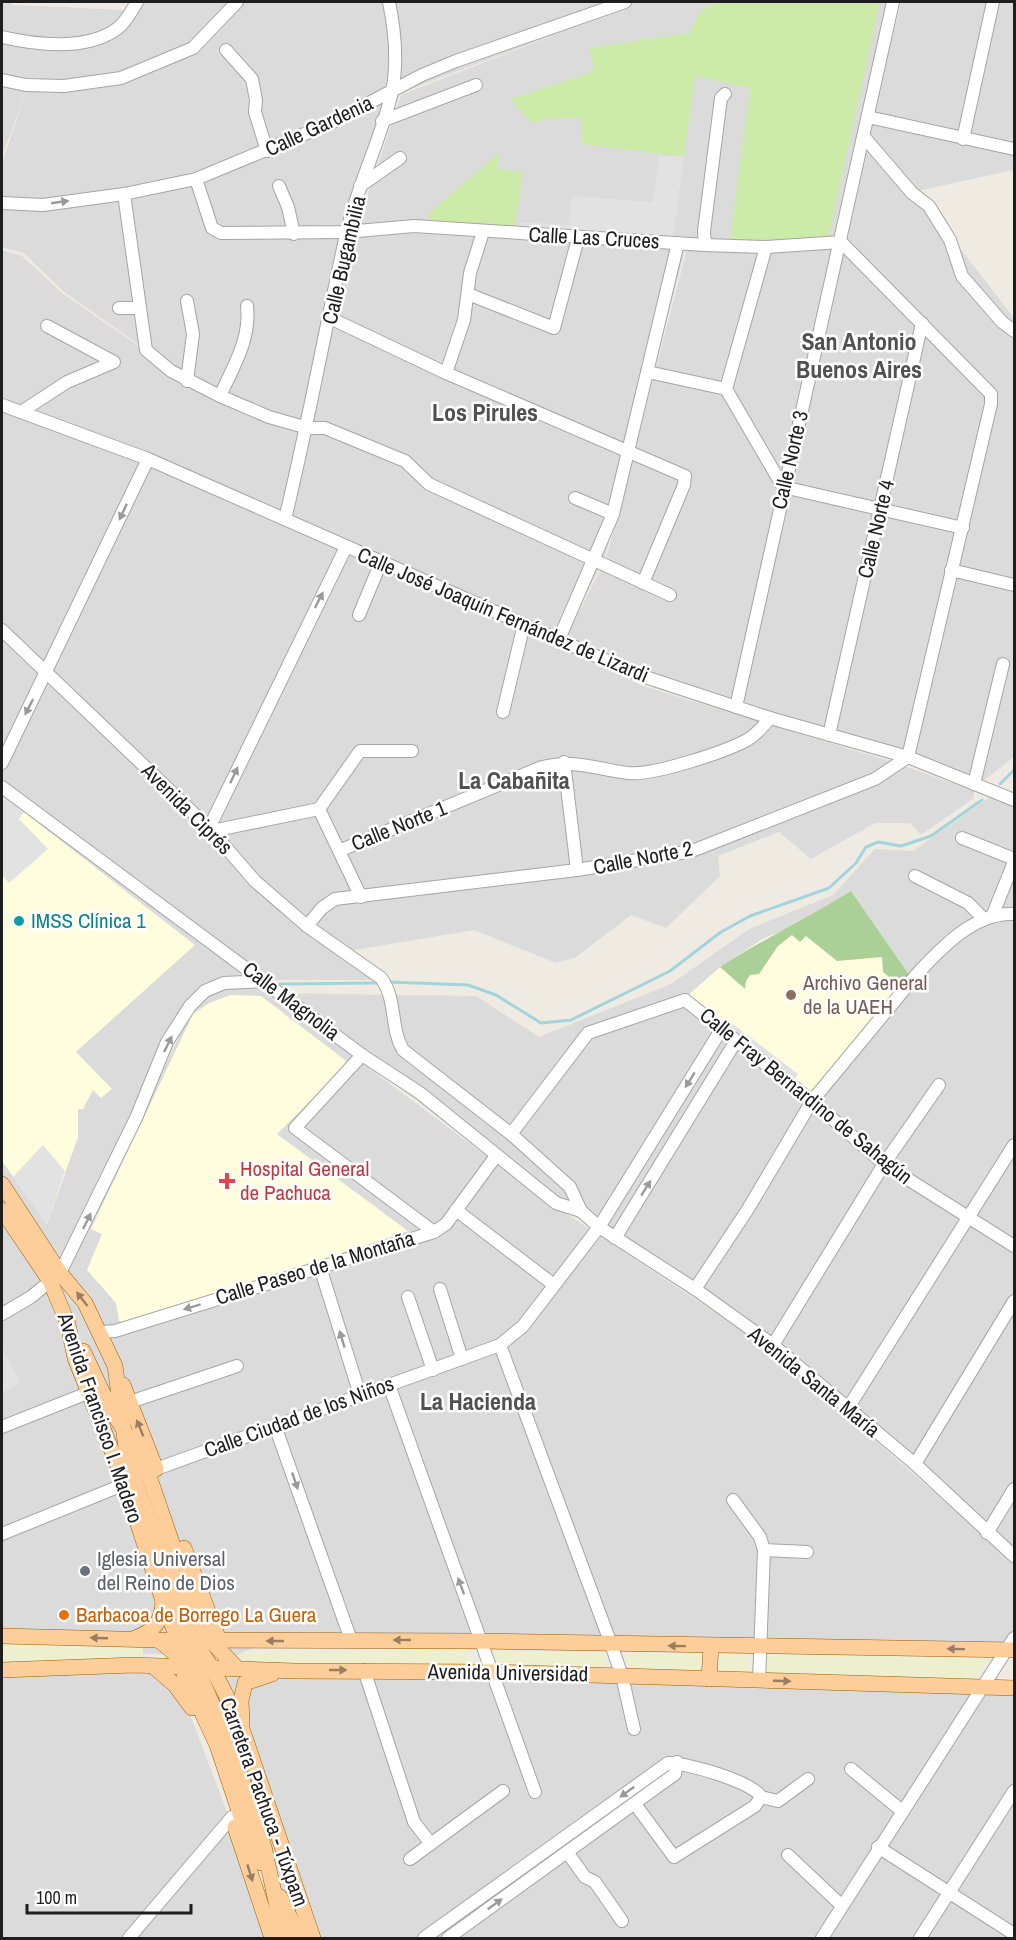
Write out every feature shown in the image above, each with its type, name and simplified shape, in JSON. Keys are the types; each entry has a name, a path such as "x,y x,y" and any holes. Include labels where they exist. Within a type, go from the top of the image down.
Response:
{"main road":[{"name":"Avenida Francisco I. Madero","path":"2,1185 55,1277 75,1358 124,1484 175,1632 199,1653"},
{"name":"Avenida Francisco I. Madero","path":"2,1210 55,1277 84,1300 101,1332 116,1366 123,1426 136,1484 187,1630 199,1653"},
{"path":"68,1324 108,1404 123,1426"},
{"path":"116,1366 156,1469 199,1653"},
{"path":"131,1639 152,1631 163,1612 163,1601"},
{"path":"2,1636 154,1640 239,1668"},
{"path":"154,1640 158,1655 154,1667"},
{"path":"2,1670 91,1665 154,1667 242,1641"},
{"path":"239,1668 234,1651 242,1641"},
{"name":"Avenida Universidad","path":"242,1641 481,1641 760,1647 1012,1646"},
{"path":"709,1679 711,1646"},
{"name":"Carretera Pachuca - Túxpam","path":"199,1653 243,1731 313,1938"},
{"name":"Carretera Pachuca - Túxpam","path":"199,1653 264,1847 284,1938"},
{"path":"154,1667 175,1685 191,1705 232,1817 272,1938"},
{"name":"Avenida Universidad","path":"239,1668 295,1671 493,1672 1014,1688"},
{"path":"243,1731 241,1701 245,1683 295,1671"},
{"path":"270,1879 300,1938"}],"street":[{"path":"2,37 46,43 85,42 104,37 120,27 137,2"},
{"path":"2,80 26,85 64,86 121,78 193,48 237,2"},
{"name":"Calle Bugambilia","path":"285,519 308,428 346,232 392,92 395,28 389,2"},
{"name":"Calle Gardenia","path":"2,202 43,205 124,194 196,179 267,151 456,61 601,5 625,2"},
{"name":"Calle Norte 3","path":"736,707 783,487 842,242 893,2"},
{"path":"963,139 993,2"},
{"path":"226,50 252,79 256,100 255,112 267,151"},
{"path":"382,121 476,85"},
{"path":"705,245 704,231 721,98 725,94"},
{"path":"868,117 1014,149"},
{"path":"864,136 912,193 929,206 950,240 962,276 1002,322 1014,332"},
{"path":"360,186 400,158"},
{"name":"Calle Las Cruces","path":"196,179 203,205 215,232 294,234 414,226 705,245 766,247 842,242"},
{"path":"279,186 288,207 294,234"},
{"path":"124,194 146,350 187,381 269,417 308,428 326,428 405,461 429,484 670,595"},
{"path":"446,373 464,320 470,273 483,232"},
{"path":"842,242 991,394 991,405 963,528 951,570 908,757"},
{"path":"559,639 613,513 678,243"},
{"path":"468,294 554,328 576,246"},
{"path":"766,247 726,389 783,487 963,528"},
{"path":"187,300 193,334 187,381"},
{"path":"220,396 248,328 247,306"},
{"path":"119,308 139,308"},
{"path":"330,318 446,373 627,453 685,476 684,485 643,583"},
{"name":"Calle Norte 4","path":"829,735 922,323"},
{"path":"21,411 67,382 114,362 46,326"},
{"path":"648,372 726,389"},
{"name":"Calle José Joaquín Fernández de Lizardi","path":"2,405 148,459 639,675 770,718 908,757 1014,800"},
{"path":"2,763 148,459"},
{"path":"575,498 613,513"},
{"path":"210,830 282,673 346,547"},
{"path":"359,615 381,562"},
{"path":"951,570 1014,585"},
{"path":"503,712 524,624"},
{"name":"Avenida Ciprés","path":"2,630 210,830 255,881 307,926 381,978 388,989 397,1040 403,1050 511,1134"},
{"path":"974,784 1003,664"},
{"name":"Calle Norte 1","path":"320,809 341,850 542,767 564,762 583,763 629,774 656,772 746,740 761,730 770,718"},
{"path":"210,830 320,809 360,751 412,751"},
{"name":"Calle Norte 2","path":"307,926 327,903 335,900 577,870 692,851 875,779 908,757"},
{"path":"564,762 577,870"},
{"name":"Calle Magnolia","path":"2,787 362,1055 420,1093 556,1203 582,1211"},
{"path":"695,1289 748,1209 812,1101 936,954 989,916 1014,861 962,838"},
{"path":"341,850 361,897"},
{"path":"915,876 989,916 1014,914"},
{"path":"2,1314 31,1297 55,1277 136,1118 167,1042 190,1006 204,991 224,983 264,981"},
{"name":"Calle Fray Bernardino de Sahagún","path":"511,1134 588,1033 686,1000 812,1101 884,1164 1014,1246"},
{"name":"Calle Ciudad de los Niños","path":"156,1469 500,1345 523,1326 599,1227 721,1030"},
{"path":"615,1238 736,1041"},
{"path":"362,1055 295,1128 434,1232"},
{"path":"773,1345 884,1164 939,1085"},
{"path":"511,1134 570,1187 582,1211"},
{"path":"848,1408 1014,1145"},
{"name":"Calle Paseo de la Montaña","path":"101,1332 115,1331 434,1232 446,1224 496,1156"},
{"path":"456,1210 554,1286"},
{"name":"Avenida Santa María","path":"582,1211 599,1227 695,1289 773,1345 915,1464 1014,1556"},
{"path":"320,1267 360,1395"},
{"path":"440,1290 462,1359"},
{"path":"408,1297 433,1370"},
{"path":"915,1464 1014,1301"},
{"path":"500,1345 611,1644 622,1676 634,1729"},
{"path":"130,1402 237,1366"},
{"path":"389,1385 534,1792"},
{"path":"2,1427 90,1392"},
{"path":"275,1426 351,1640"},
{"path":"2,1534 124,1484"},
{"path":"987,1533 1014,1489"},
{"path":"733,1500 760,1537 764,1550 759,1681"},
{"path":"764,1550 807,1552"},
{"path":"822,1938 981,1688 1012,1646"},
{"path":"364,1670 414,1822 430,1844"},
{"path":"448,1938 675,1774 677,1762"},
{"path":"424,1938 668,1763 677,1762 753,1788 761,1797 778,1801 808,1779"},
{"path":"852,1769 902,1811"},
{"path":"410,1859 503,1791"},
{"path":"920,1938 1014,1791"},
{"path":"635,1804 674,1857 755,1806 761,1797"},
{"path":"129,1938 232,1817"},
{"path":"878,1847 1014,1934"},
{"path":"567,1852 585,1877 595,1882 622,1921"},
{"path":"788,1855 842,1905"},
{"path":"465,1908 474,1919"}],"shaded area":[{"path":"2,2 11,2 13,5 126,10 142,7 145,2 899,2 868,136 918,194 1014,318 1014,757 974,788 893,758 644,683 562,645 606,559 687,249 412,231 354,236 401,95 572,28 400,93 350,241 331,335 354,238 412,233 685,250 605,558 559,646 288,519 309,427 189,380 63,291 24,253 2,247 2,162 28,87 2,156"},
{"path":"901,2 1014,2 1014,170 917,191 869,134"},
{"path":"659,155 684,157 673,238 517,231 518,222 569,225 572,196 653,202"},
{"path":"2,250 22,256 62,293 146,351 170,373 266,417 307,428 284,520 341,545 209,829 342,546 643,686 893,762 974,791 974,798 921,835 910,823 875,823 811,859 779,832 718,856 720,876 666,928 631,915 576,957 556,963 474,930 348,951 310,929 380,980 257,980 224,985 205,993 191,1008 169,1046 58,1273 60,1276 193,1009 206,997 225,988 261,988 543,1198 774,1352 1014,1562 1014,1657 254,1647 238,1655 208,1655 148,1480 108,1382 207,1656 105,1652 2,1653"},
{"path":"2,788 16,799 24,812 19,819 48,849 9,883 4,877 2,878"},
{"path":"990,797 1014,806 1014,1558 775,1351 575,1214 543,1196 274,993 476,996 539,1037 671,984 749,929 833,895 875,849 913,851"},
{"path":"24,812 195,945 76,1052 112,1089 101,1098 93,1090 83,1109 78,1109 78,1137 47,1224 2,1161 2,834"},
{"name":"Archivo General de la UAEH","path":"851,891 910,976 809,1096 792,1082 797,1074 725,1018 719,1025 686,997 720,967 763,939 804,921"},
{"name":"Hospital General de Pachuca","path":"231,995 261,996 349,1063 277,1134 408,1231 136,1323 119,1321 116,1303 87,1270 102,1234 91,1229 193,1014 209,1003"},
{"path":"725,1018 798,1074 792,1082 719,1025"},
{"path":"43,1145 65,1171 47,1224 13,1177"},
{"path":"2,1348 21,1382 2,1393"},
{"path":"205,1666 1014,1682 1014,1938 298,1938"},
{"path":"152,1670 188,1709 228,1815 131,1938 2,1938 2,1673"},
{"path":"230,1826 269,1938 134,1938"}],"green space":[{"path":"719,2 880,2 828,239 730,239 750,88 695,76 684,157 582,144 581,118 550,119 532,123 510,99 594,71 590,48 689,33 701,10"},
{"path":"500,152 497,169 523,172 516,220 517,231 431,225 429,213"},
{"path":"851,891 910,976 901,987 883,972 882,957 837,961 806,936 800,942 792,935 778,946 759,974 750,975 745,989 720,967 753,947"},
{"path":"2,1642 143,1648 143,1657 2,1663"},
{"path":"468,1649 470,1664 467,1666 240,1663 241,1655 244,1654"},
{"path":"493,1650 605,1653 607,1670 493,1666"},
{"path":"623,1653 700,1654 699,1673 629,1671"},
{"path":"716,1654 750,1655 750,1674 716,1674"},
{"path":"765,1655 990,1657 974,1680 764,1675"}],"waterway":[{"path":"1000,784 1014,770"},
{"path":"389,982 468,985 496,995 541,1023 571,1020 670,971 721,932 750,916 829,888 856,863 866,847 878,842 901,846 931,836 982,800"},
{"path":"279,984 379,983"}],"place":[{"name":"IMSS Clínica 1","path":"19,921"},
{"name":"Archivo General de la UAEH","path":"791,995"},
{"name":"Hospital General de Pachuca","path":"227,1181"},
{"name":"Iglesia Universal del Reino de Dios","path":"85,1571"},
{"name":"Barbacoa de Borrego La Guera","path":"64,1615"}],"district":[{"name":"San Antonio Buenos Aires","path":"859,356"},
{"name":"Los Pirules","path":"485,413"},
{"name":"La Cabañita","path":"514,781"},
{"name":"La Hacienda","path":"478,1402"}]}
